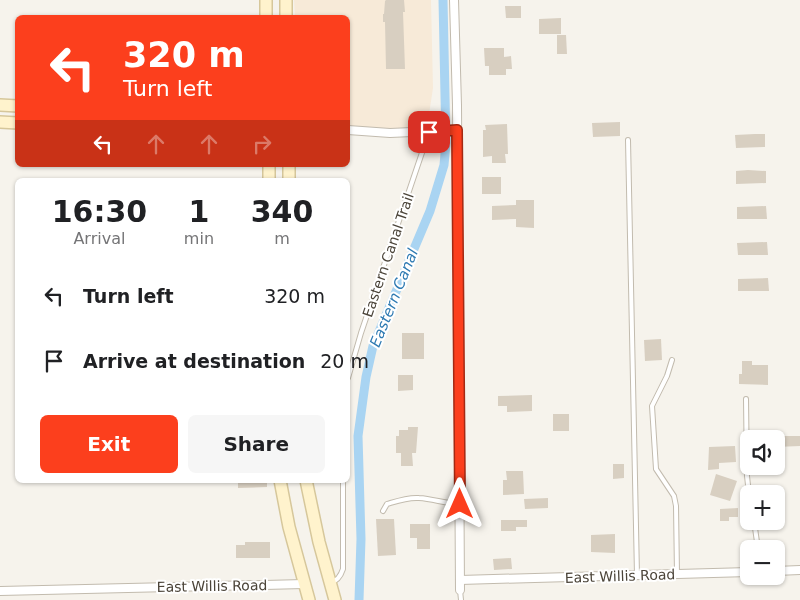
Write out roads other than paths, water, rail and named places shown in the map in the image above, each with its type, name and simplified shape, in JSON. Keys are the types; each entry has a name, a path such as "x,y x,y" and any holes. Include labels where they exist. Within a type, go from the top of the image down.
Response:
{"main road":[{"path":"266,0 266,15"},
{"path":"286,0 286,15"},
{"path":"0,105 15,106"},
{"path":"0,122 15,123"},
{"path":"281,483 289,527 309,600"},
{"path":"307,483 312,515 335,600"}],"street":[{"path":"454,0 460,590"},
{"path":"350,130 390,133 454,130"},
{"path":"785,571 800,570"},
{"name":"East Willis Road","path":"460,580 740,572"},
{"name":"East Willis Road","path":"0,591 304,584"}],"lane":[{"name":"Eastern Canal Trail","path":"350,370 360,333 432,132"},
{"path":"628,140 636,575"},
{"path":"672,360 667,376 652,406 656,469 674,496 676,506 677,574"},
{"path":"746,399 748,485"},
{"path":"330,582 335,581 339,577 343,569 343,483"},
{"path":"383,511 387,504 405,499 418,498 447,504 460,504"},
{"path":"460,590 461,600"}],"waterway":[{"name":"Eastern Canal","path":"359,600 361,539 358,436 366,377 373,346 430,211 444,165 446,143 443,0"}]}
